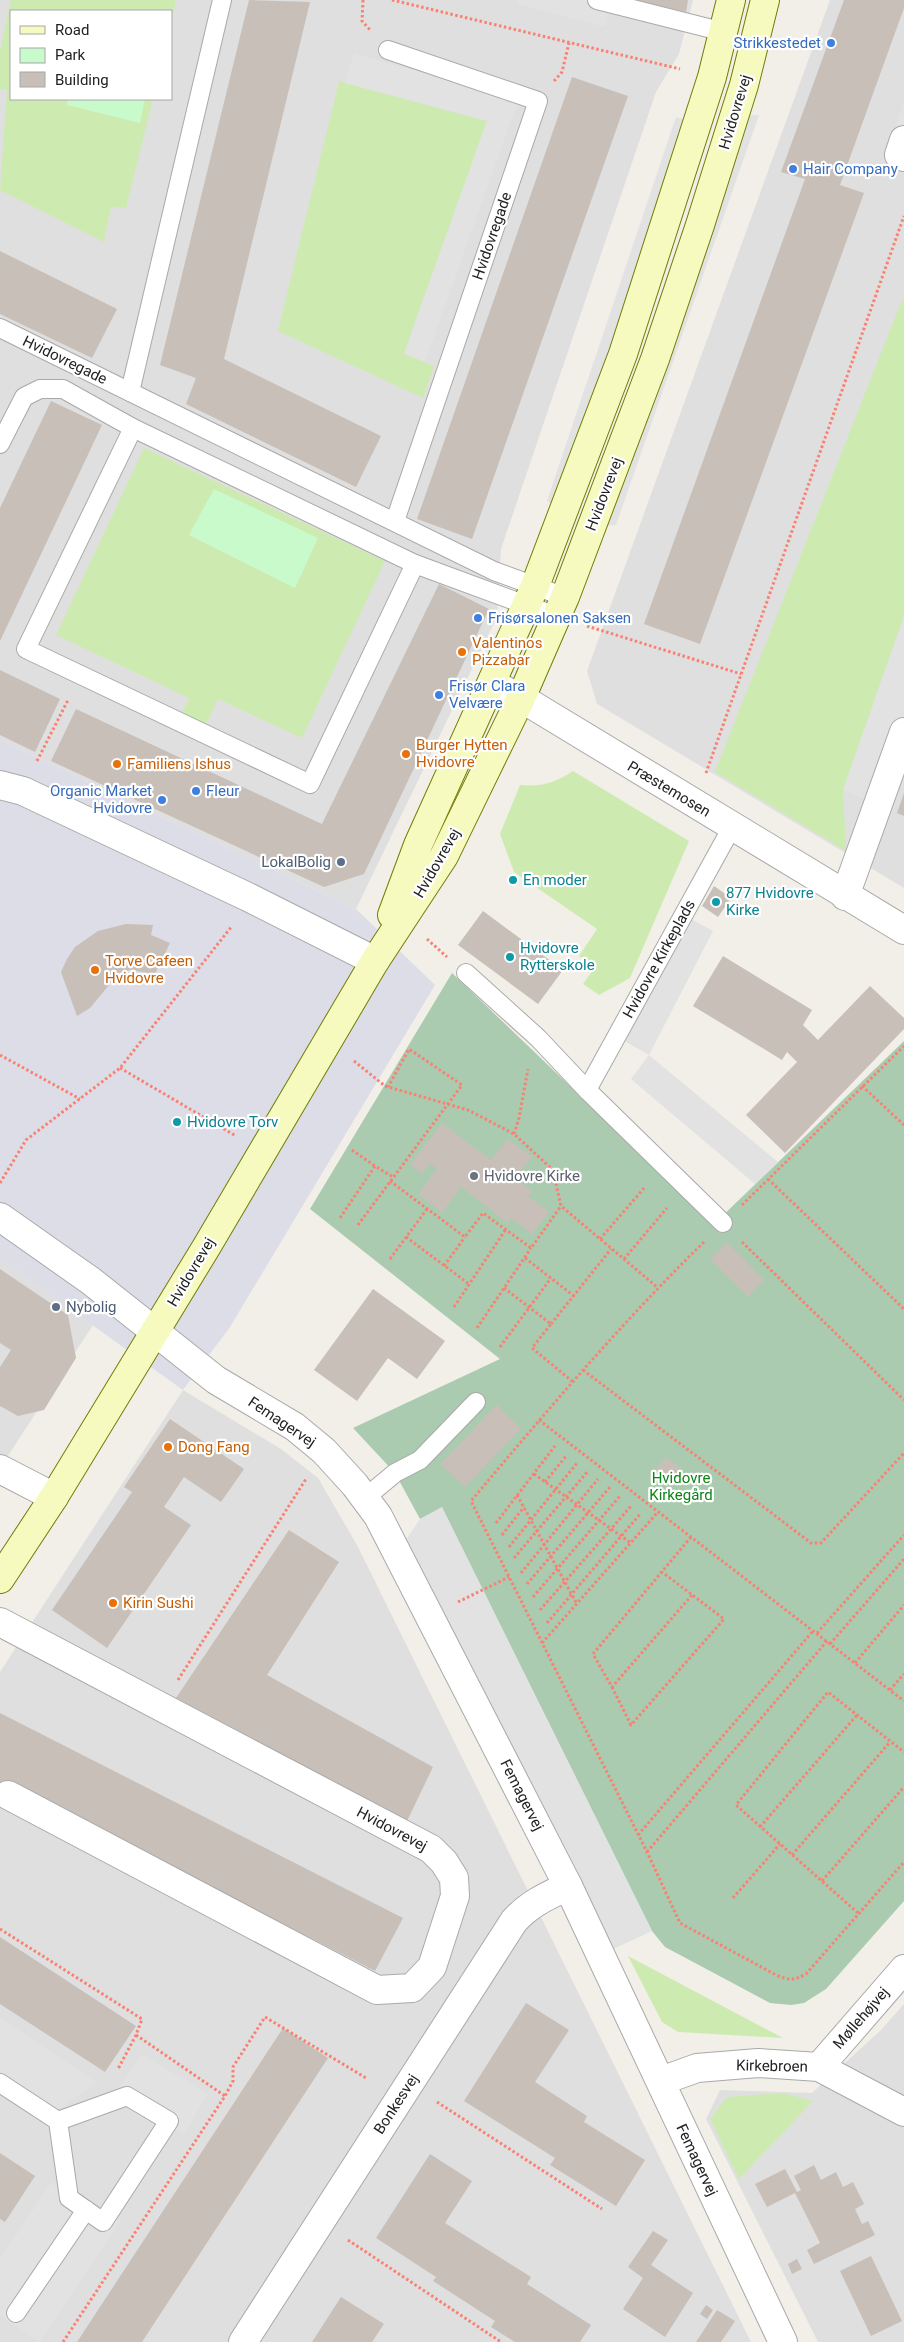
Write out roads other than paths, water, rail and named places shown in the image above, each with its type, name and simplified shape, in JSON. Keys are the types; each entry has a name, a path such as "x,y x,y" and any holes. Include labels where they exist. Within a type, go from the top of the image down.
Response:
{"street":[{"name":"Hvidovrevej","path":"375,960 418,845 531,596 623,354 712,77 732,0"},
{"name":"Hvidovrevej","path":"0,1579 54,1497 155,1331 263,1152 375,960 444,856 521,698 560,607 655,359 744,85 766,0"},
{"path":"904,140 899,155 904,157"},
{"name":"Præstemosen","path":"492,684 521,698 904,930"},
{"path":"846,896 904,732"},
{"path":"11,788 248,897 375,960"},
{"path":"0,1217 90,1281 155,1331"},
{"name":"Femagervej","path":"155,1331 216,1380 295,1427 324,1451 365,1498 378,1516 568,1886 783,2342"},
{"path":"0,1469 54,1497"},
{"name":"Hvidovrevej","path":"0,1622 431,1849 444,1862 454,1878 455,1896 432,1967 412,1988 378,1990 8,1796"},
{"name":"Bonkesvej","path":"243,2342 514,1921 535,1902 568,1886"},
{"name":"Møllehøjvej","path":"819,2067 904,1969"},
{"name":"Kirkebroen","path":"660,2081 697,2068 758,2064 819,2067 904,2112"}],"lane":[{"path":"130,392 222,0"},
{"path":"597,0 724,32"},
{"name":"Hvidovregade","path":"388,50 538,101 395,522"},
{"name":"Hvidovregade","path":"0,328 494,571 531,596 560,607"},
{"path":"0,444 24,397 40,389 63,390 133,428 415,564 531,596"},
{"path":"133,428 26,649 310,784 415,564"},
{"name":"Hvidovre Kirkeplads","path":"587,1090 732,827"},
{"path":"466,973 538,1038 587,1090 723,1223"},
{"path":"365,1498 395,1473 420,1460 476,1402"},
{"path":"0,2083 58,2121 69,2198 103,2222 169,2121 127,2096 58,2121"},
{"path":"16,2313 86,2210"}],"place":[{"name":"Strikkestedet","path":"831,43"},
{"name":"Hair Company","path":"793,169"},
{"name":"Frisørsalonen Saksen","path":"478,618"},
{"name":"Valentinos Pizzabar","path":"462,652"},
{"name":"Frisør Clara Velvære","path":"439,695"},
{"name":"Burger Hytten Hvidovre","path":"406,754"},
{"name":"Familiens Ishus","path":"117,764"},
{"name":"Fleur","path":"196,791"},
{"name":"Organic Market Hvidovre","path":"162,800"},
{"name":"LokalBolig","path":"341,862"},
{"name":"En moder","path":"513,880"},
{"name":"877 Hvidovre Kirke","path":"716,902"},
{"name":"Hvidovre Rytterskole","path":"510,957"},
{"name":"Torve Cafeen Hvidovre","path":"95,970"},
{"name":"Hvidovre Torv","path":"177,1122"},
{"name":"Hvidovre Kirke","path":"474,1176"},
{"name":"Nybolig","path":"56,1307"},
{"name":"Dong Fang","path":"168,1447"},
{"name":"Kirin Sushi","path":"113,1603"}],"park label":[{"name":"Hvidovre Kirkegård","path":"681,1486"}]}
